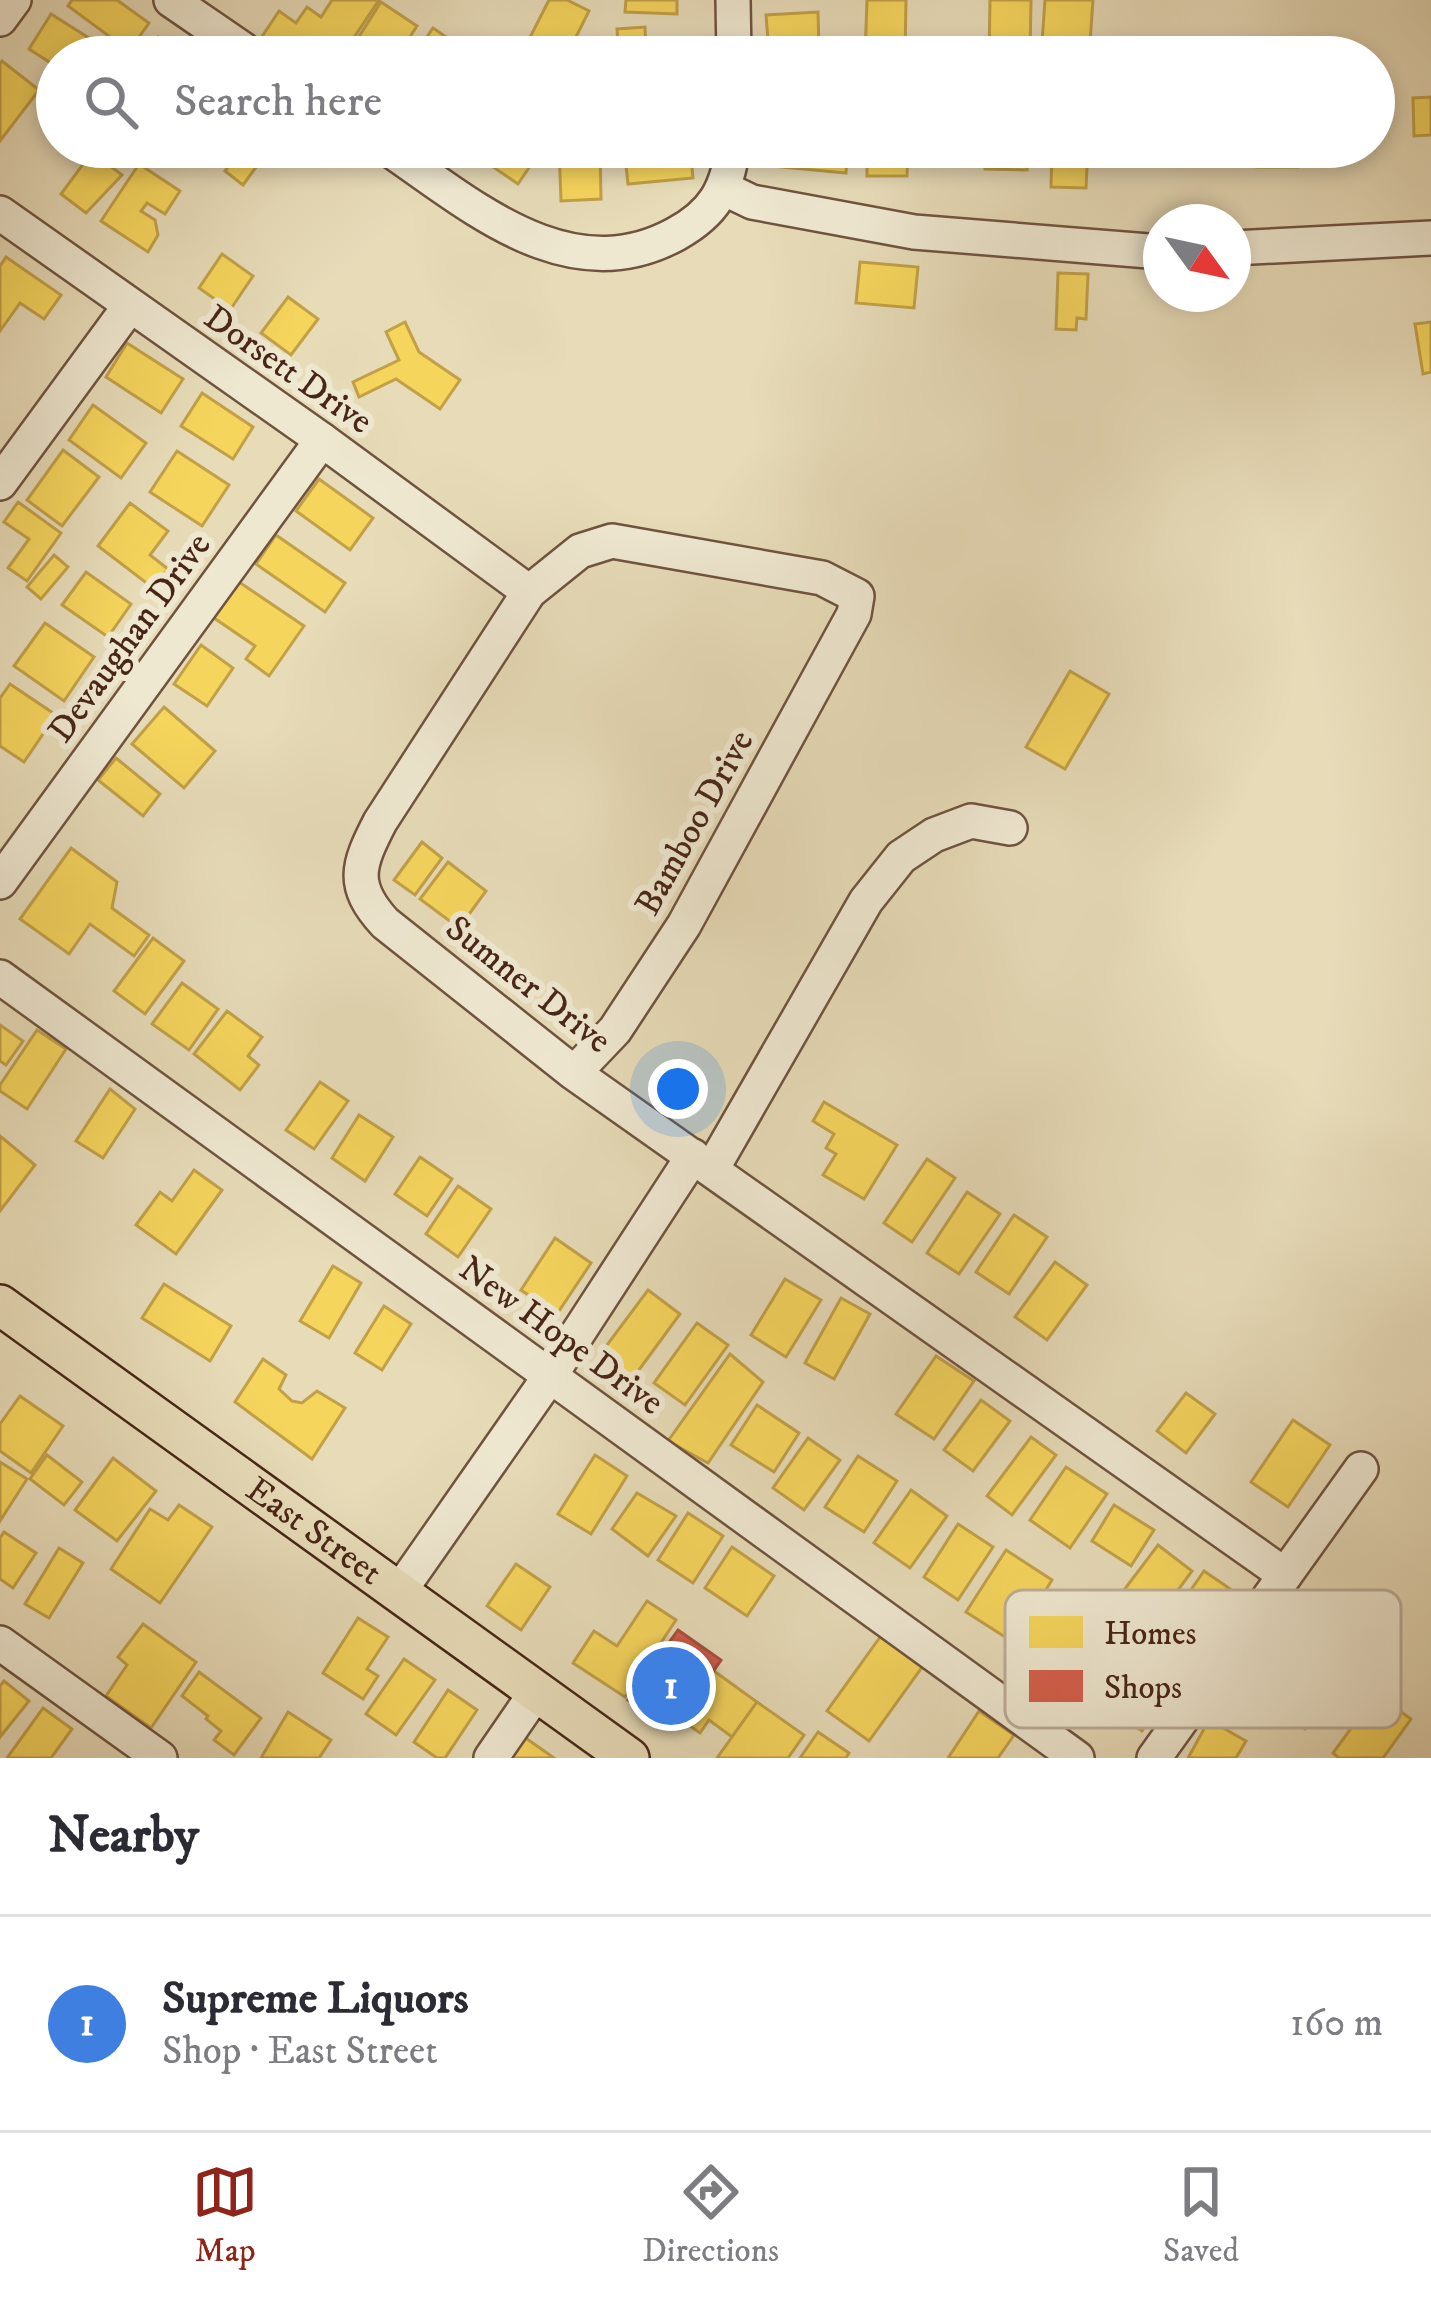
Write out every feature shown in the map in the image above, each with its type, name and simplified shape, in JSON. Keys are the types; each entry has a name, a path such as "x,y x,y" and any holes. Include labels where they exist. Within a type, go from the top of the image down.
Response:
{"main road":[{"name":"East Street","path":"0,1305 628,1758"}],"street":[{"path":"0,19 14,0"},
{"path":"171,0 223,36"},
{"path":"733,0 734,36"},
{"path":"417,168 502,226 560,250 595,256 671,237 703,218 725,189 729,168"},
{"path":"725,189 752,202 914,232 1143,251"},
{"name":"Dorsett Drive","path":"0,213 529,592"},
{"path":"1251,247 1431,238"},
{"path":"0,483 129,307"},
{"name":"Devaughan Drive","path":"0,882 322,440"},
{"name":"Sumner Drive","path":"857,596 823,578 612,542 580,551 529,592 380,822 359,880 368,904 574,1073 1286,1575"},
{"name":"Bamboo Drive","path":"574,1073 615,1030 684,926 854,614 857,596"},
{"path":"399,1592 702,1162 866,902 901,857 934,835 971,821 1010,828"},
{"name":"New Hope Drive","path":"0,977 1005,1706"},
{"path":"1275,1590 1361,1469"},
{"path":"0,1643 160,1758"},
{"path":"491,1758 537,1690"},
{"name":"New Hope Drive","path":"1036,1728 1077,1758"},
{"path":"1154,1758 1176,1728"}],"building: Homes":[{"path":"72,0 117,0 149,23 140,36 109,36 68,6"},
{"path":"332,0 379,0 355,36 262,36 279,11 296,23 307,7 321,17"},
{"path":"549,0 567,0 589,11 576,36 531,36"},
{"path":"626,0 677,0 677,14 625,12"},
{"path":"867,0 906,0 905,36 866,36"},
{"path":"990,0 1031,0 1030,36 989,36"},
{"path":"1045,0 1093,0 1090,36 1042,36"},
{"path":"381,2 417,26 411,36 359,36"},
{"path":"818,12 819,36 768,36 766,15"},
{"path":"51,14 86,36 37,36"},
{"path":"645,27 645,36 618,36 617,29"},
{"path":"2,61 36,88 36,94 0,141"},
{"path":"1431,97 1431,135 1414,136 1413,98"},
{"path":"80,168 113,168 122,175 86,213 61,194"},
{"path":"136,168 145,168 180,191 165,214 147,203 141,211 155,220 158,235 148,252 101,221"},
{"path":"227,168 255,168 243,185 225,171"},
{"path":"495,168 529,168 518,184"},
{"path":"560,168 600,168 601,199 561,201"},
{"path":"626,168 692,168 693,178 628,184"},
{"path":"792,168 846,168 846,173"},
{"path":"867,168 907,168 907,176 867,176"},
{"path":"1051,168 1087,168 1086,188 1051,187"},
{"path":"222,254 253,276 230,310 199,288"},
{"path":"6,257 61,295 44,319 20,303 0,331 0,266"},
{"path":"860,262 918,267 914,308 856,303"},
{"path":"1058,273 1088,274 1086,319 1077,318 1076,330 1056,329"},
{"path":"288,297 318,319 291,355 261,333"},
{"path":"405,322 419,352 460,380 440,409 396,379 359,397 353,382 399,360 386,332"},
{"path":"1431,322 1431,372 1423,374 1415,324"},
{"path":"127,343 183,379 161,413 106,377"},
{"path":"202,393 253,427 233,459 181,426"},
{"path":"93,405 146,443 121,478 69,440"},
{"path":"63,450 99,477 62,526 27,500"},
{"path":"177,451 229,485 202,526 150,492"},
{"path":"319,479 373,518 350,550 296,511"},
{"path":"18,502 61,533 27,581 8,568 29,539 4,522"},
{"path":"130,503 168,531 150,555 168,569 153,588 98,546"},
{"path":"276,535 345,583 325,612 256,564"},
{"path":"54,555 68,567 41,599 27,587"},
{"path":"86,572 131,604 108,637 62,605"},
{"path":"239,582 304,626 269,676 246,659 255,646 214,618"},
{"path":"45,623 94,657 64,701 14,666"},
{"path":"201,645 233,668 207,706 174,684"},
{"path":"1070,671 1109,694 1065,769 1026,747"},
{"path":"10,684 56,715 24,762 0,746 0,698"},
{"path":"164,707 215,751 184,788 132,744"},
{"path":"116,758 160,794 143,816 98,780"},
{"path":"422,842 442,858 415,895 394,880"},
{"path":"71,848 117,882 112,908 149,935 134,956 90,924 69,954 20,919"},
{"path":"448,862 486,891 459,928 420,899"},
{"path":"153,938 184,961 145,1014 114,991"},
{"path":"182,983 218,1009 189,1050 152,1024"},
{"path":"227,1011 262,1037 248,1056 259,1065 240,1090 194,1054"},
{"path":"0,1025 23,1041 6,1065 0,1061"},
{"path":"37,1030 66,1049 27,1109 0,1091 0,1085"},
{"path":"320,1082 348,1101 314,1149 286,1130"},
{"path":"110,1089 135,1109 103,1158 76,1141"},
{"path":"824,1102 897,1145 864,1199 823,1175 836,1154 826,1148 834,1134 813,1121"},
{"path":"359,1115 393,1137 365,1181 332,1158"},
{"path":"0,1136 35,1165 0,1211"},
{"path":"420,1157 452,1179 427,1216 395,1194"},
{"path":"927,1159 955,1178 912,1242 884,1223"},
{"path":"194,1170 222,1190 176,1254 136,1225 160,1192 172,1201"},
{"path":"458,1186 491,1209 458,1257 426,1234"},
{"path":"967,1192 1000,1214 959,1274 927,1253"},
{"path":"1014,1215 1047,1237 1009,1294 976,1272"},
{"path":"555,1238 591,1263 557,1314 521,1290"},
{"path":"1055,1262 1087,1285 1047,1340 1015,1317"},
{"path":"333,1266 361,1283 329,1338 300,1321"},
{"path":"785,1279 821,1300 786,1357 751,1335"},
{"path":"164,1284 231,1326 210,1361 142,1318"},
{"path":"648,1290 680,1314 633,1378 601,1353"},
{"path":"841,1298 870,1314 834,1379 805,1363"},
{"path":"384,1306 411,1324 382,1370 355,1353"},
{"path":"697,1323 728,1345 685,1405 654,1383"},
{"path":"730,1354 763,1382 708,1463 668,1441"},
{"path":"936,1356 974,1381 934,1439 896,1414"},
{"path":"263,1359 286,1375 279,1389 292,1401 302,1403 317,1391 345,1408 312,1459 235,1402"},
{"path":"1186,1393 1215,1414 1186,1453 1157,1431"},
{"path":"20,1396 63,1426 31,1473 0,1451 0,1424"},
{"path":"981,1400 1010,1421 973,1471 944,1450"},
{"path":"757,1405 799,1433 774,1472 731,1445"},
{"path":"1293,1420 1330,1445 1288,1507 1251,1482"},
{"path":"1031,1437 1056,1455 1012,1515 987,1496"},
{"path":"808,1438 840,1460 804,1510 773,1488"},
{"path":"47,1455 82,1482 64,1505 30,1479"},
{"path":"595,1455 627,1476 591,1534 558,1514"},
{"path":"858,1456 897,1481 864,1532 825,1507"},
{"path":"113,1458 156,1491 117,1541 75,1510"},
{"path":"0,1462 27,1479 0,1521"},
{"path":"1066,1467 1107,1494 1070,1548 1030,1520"},
{"path":"911,1490 947,1516 910,1568 874,1543"},
{"path":"637,1493 676,1516 648,1556 612,1529"},
{"path":"179,1505 212,1527 160,1603 111,1569 150,1509 168,1520"},
{"path":"1114,1505 1154,1530 1131,1566 1092,1541"},
{"path":"688,1513 723,1536 693,1583 658,1560"},
{"path":"958,1524 993,1547 958,1600 924,1577"},
{"path":"4,1532 36,1553 13,1588 0,1579"},
{"path":"1158,1545 1192,1571 1178,1590 1124,1590"},
{"path":"732,1547 774,1576 747,1616 705,1588"},
{"path":"59,1548 83,1563 49,1618 25,1604"},
{"path":"1006,1550 1052,1580 1046,1590 1005,1590 1005,1637 966,1612"},
{"path":"516,1564 550,1587 521,1630 487,1606"},
{"path":"1204,1571 1232,1590 1191,1590"},
{"path":"647,1601 676,1620 625,1697 573,1663 594,1631 617,1646"},
{"path":"358,1618 388,1637 367,1669 378,1676 363,1699 323,1673"},
{"path":"143,1624 196,1662 151,1728 106,1696 127,1665 118,1657"},
{"path":"883,1633 925,1663 869,1741 827,1711"},
{"path":"404,1659 435,1680 396,1735 366,1714"},
{"path":"714,1671 757,1702 732,1737 709,1720 700,1733 680,1719"},
{"path":"199,1672 261,1718 234,1755 214,1740 221,1731 208,1716 182,1696"},
{"path":"4,1681 29,1701 0,1737 0,1686"},
{"path":"448,1690 477,1710 445,1758 437,1758 414,1742"},
{"path":"757,1702 804,1735 788,1758 717,1758"},
{"path":"43,1708 72,1729 51,1758 7,1758"},
{"path":"979,1711 1014,1735 998,1758 948,1758"},
{"path":"288,1712 331,1740 319,1758 261,1758"},
{"path":"1401,1712 1411,1719 1383,1758 1339,1758 1333,1753 1351,1728 1401,1728"},
{"path":"1205,1728 1223,1728 1246,1741 1236,1758 1188,1758"},
{"path":"818,1732 849,1753 846,1758 800,1758"},
{"path":"520,1734 554,1758 503,1758"}],"building: Shops":[{"path":"678,1630 721,1660 680,1719 674,1715 666,1727 628,1700"}],"place":[{"name":"Supreme Liquors","path":"671,1686"}]}
